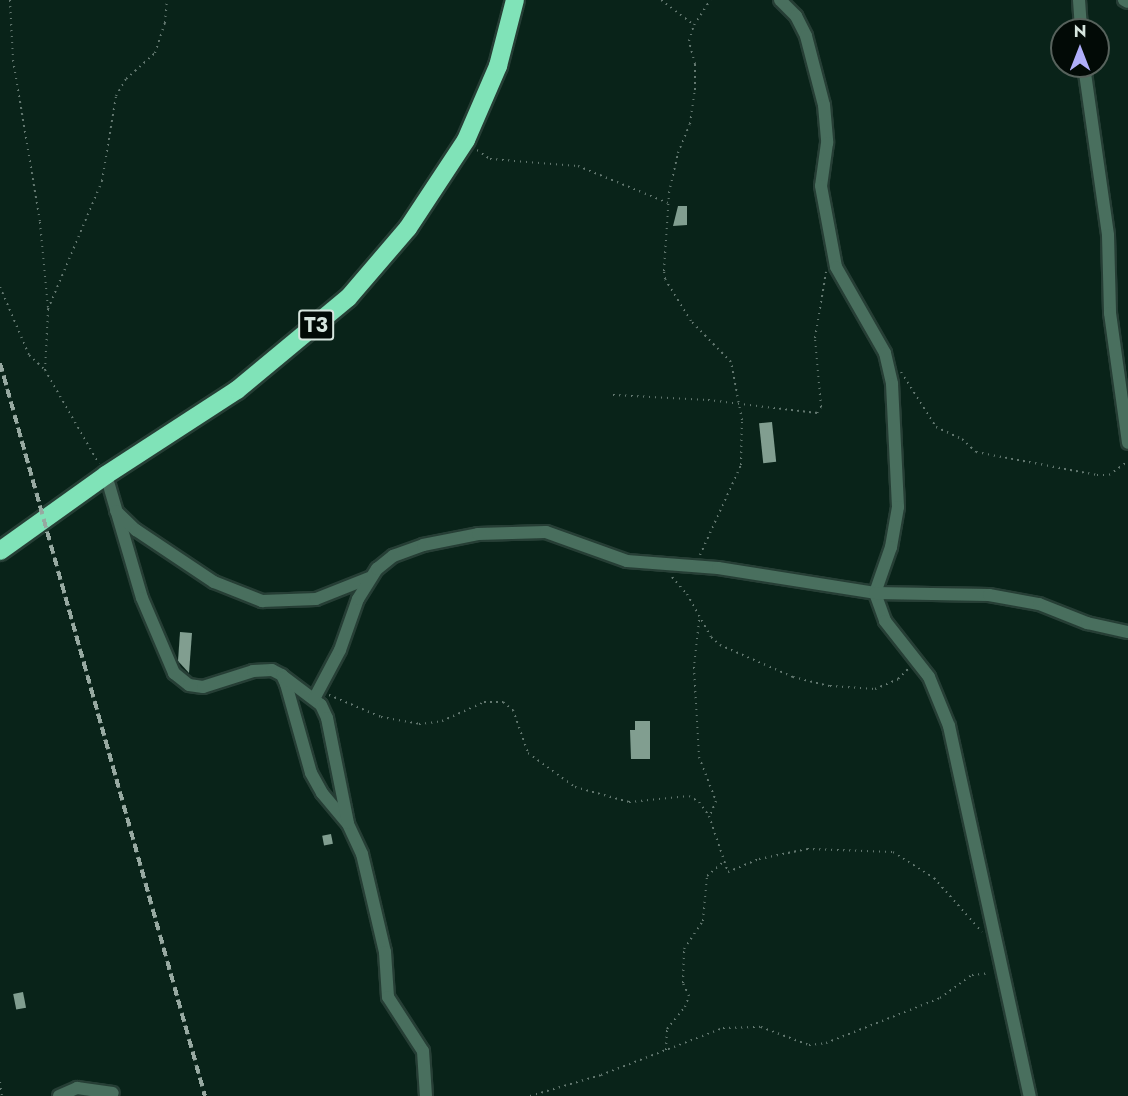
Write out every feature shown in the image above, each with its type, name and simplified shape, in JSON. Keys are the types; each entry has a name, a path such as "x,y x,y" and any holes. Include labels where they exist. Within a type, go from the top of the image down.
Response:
{"highway":[{"name":"T3","path":"0,551 106,475 237,390 348,298 408,228 466,140 498,66 515,0"}],"street":[{"path":"780,0 796,16 813,56 824,105 827,143 821,186 832,253 839,274 885,353 892,384 898,507 891,546 875,593 885,621 917,659 939,697 949,726 1030,1096"},
{"path":"796,0 796,16"},
{"path":"1079,0 1080,18"},
{"path":"1124,0 1128,2"},
{"path":"1086,78 1108,235 1110,313 1128,443"},
{"path":"106,475 113,508 159,644 174,673 189,685 203,687 253,670 272,670 318,695 327,718 348,824 362,854 372,891 386,963 388,997 423,1051 426,1096"},
{"path":"113,508 136,530 214,582 262,601 316,599 369,578 393,556 423,545 478,534 531,530 572,539 627,561 695,565 875,593 998,596 1039,604 1086,623 1128,632"},
{"path":"318,695 369,578"},
{"path":"282,675 292,696 311,773 321,793 348,824"},
{"path":"59,1096 77,1088 113,1093"}],"path":[{"path":"10,0 14,60 40,222 48,309 45,370"},
{"path":"48,309 102,182 116,96 126,79 155,52 165,23 167,0"},
{"path":"661,0 694,25"},
{"path":"695,565 741,465 740,405 731,362 691,321 665,279 669,204 678,153 690,124 695,64 689,45 694,25 704,16 710,0"},
{"path":"466,140 490,159 578,166 669,204"},
{"path":"613,395 708,399 740,405 819,411 815,339 823,281 832,253"},
{"path":"0,287 29,355 45,370 106,475"},
{"path":"900,370 916,391 936,427 962,439 976,452 1097,476 1108,475 1128,461"},
{"path":"657,563 687,594 711,637 732,652 793,677 830,686 864,690 888,686 917,659"},
{"path":"699,617 694,667 699,756 716,801 709,816"},
{"path":"318,695 406,723 442,721 484,702 503,702 513,710 528,753 560,778 629,802 689,796 699,802 709,816 725,870 733,873 759,859 807,849 893,852 934,878 996,949"},
{"path":"666,1050 667,1029 685,1007 689,996 683,983 684,949 703,921 707,876 723,861"},
{"path":"530,1096 601,1076 723,1028 748,1026 771,1029 809,1045 826,1043 940,998 972,975 1005,975"},
{"path":"0,1082 2,1096"}],"building":[{"path":"678,206 687,206 687,225 673,226"},
{"path":"772,422 776,462 763,463 759,423"},
{"path":"180,632 192,633 189,673 178,661"},
{"path":"635,721 650,721 650,759 631,759 630,730 635,730"},
{"path":"331,834 333,844 324,846 322,836"},
{"path":"23,992 26,1008 16,1010 13,994"}],"railway":[{"path":"0,363 205,1096"}]}
